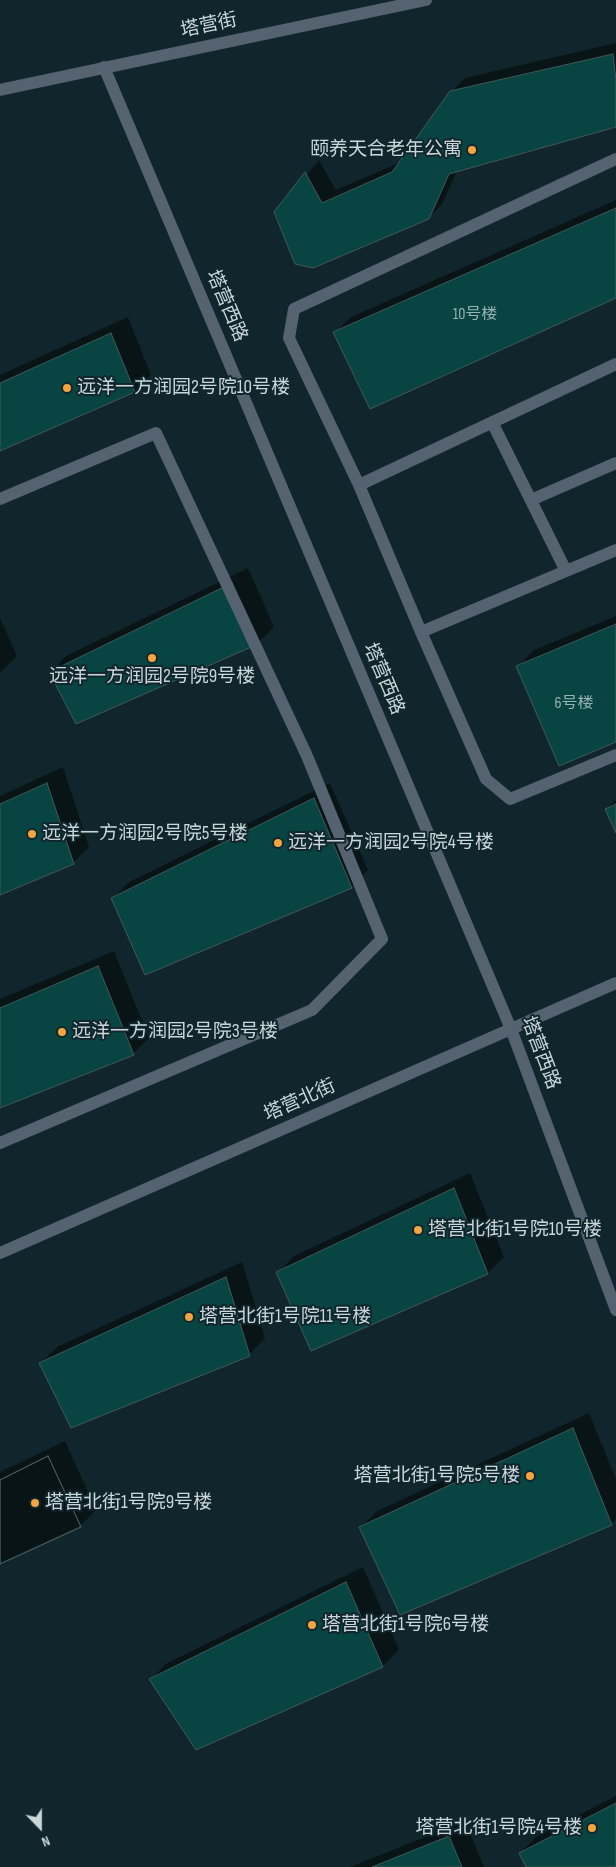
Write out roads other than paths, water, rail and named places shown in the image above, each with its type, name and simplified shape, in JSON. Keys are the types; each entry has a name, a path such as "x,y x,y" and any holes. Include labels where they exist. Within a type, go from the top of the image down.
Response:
{"street":[{"name":"塔营街","path":"0,90 426,0"},
{"name":"塔营西路","path":"104,67 511,1029 616,1310"},
{"path":"616,159 294,309 289,338 359,485 486,779 510,799 616,755"},
{"path":"359,485 616,364"},
{"path":"492,422 566,571"},
{"path":"0,499 156,434 307,756 382,939 312,1010 0,1143"},
{"path":"531,500 616,463"},
{"path":"421,632 616,550"},
{"name":"塔营北街","path":"0,1253 616,983"}],"place":[{"name":"颐养天合老年公寓","path":"472,150"},
{"name":"远洋一方润园2号院10号楼","path":"67,388"},
{"name":"远洋一方润园2号院9号楼","path":"152,658"},
{"name":"远洋一方润园2号院5号楼","path":"32,834"},
{"name":"远洋一方润园2号院4号楼","path":"278,843"},
{"name":"远洋一方润园2号院3号楼","path":"62,1032"},
{"name":"塔营北街1号院10号楼","path":"418,1230"},
{"name":"塔营北街1号院11号楼","path":"189,1317"},
{"name":"塔营北街1号院5号楼","path":"530,1476"},
{"name":"塔营北街1号院9号楼","path":"35,1503"},
{"name":"塔营北街1号院6号楼","path":"312,1625"},
{"name":"塔营北街1号院4号楼","path":"592,1828"}]}
